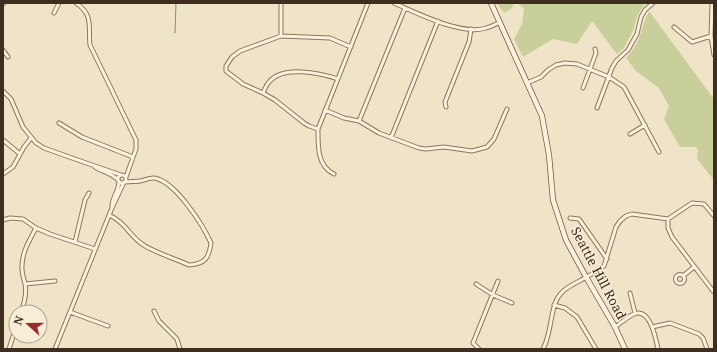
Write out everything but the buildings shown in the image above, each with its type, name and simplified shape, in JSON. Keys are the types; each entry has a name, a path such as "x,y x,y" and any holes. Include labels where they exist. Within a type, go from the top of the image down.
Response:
{"main road":[{"name":"Seattle Hill Road","path":"491,3 542,116 549,155 553,200 566,240 616,327 625,349"}],"street":[{"path":"54,14 59,3"},
{"path":"55,349 109,215 124,182 136,149 136,140 134,135 90,45 90,23 88,17 81,6 76,3"},
{"path":"281,3 281,36"},
{"path":"334,174 324,168 321,161 318,146 318,129 368,3"},
{"path":"394,3 458,28 486,28 500,22"},
{"path":"597,108 616,61 628,50 637,34 641,17 645,10 653,3"},
{"path":"712,3 711,36 714,55"},
{"path":"359,121 405,8"},
{"path":"391,138 438,21"},
{"path":"674,27 692,42 711,36"},
{"path":"446,107 445,102 469,42 472,29"},
{"path":"318,129 304,123 275,100 244,84 226,71 226,66 232,57 240,51 281,36 330,38 351,47"},
{"path":"583,88 596,53 595,49"},
{"path":"3,50 8,57"},
{"path":"527,83 541,77 548,70 561,64 577,64 609,77 624,87 659,152"},
{"path":"263,93 269,82 280,74 288,72 323,74 338,79"},
{"path":"3,91 11,99 23,127 31,138 44,148 94,166 122,174 132,181"},
{"path":"325,110 344,118 359,121 379,133 419,148 426,149 444,147 472,150 487,147 494,139 507,109"},
{"path":"59,123 82,137 133,157"},
{"path":"630,134 645,125"},
{"path":"3,174 13,167 31,138"},
{"path":"3,140 20,154"},
{"path":"94,166 97,169 110,173 121,183 132,181 139,182 150,178 159,179 168,185 184,200 200,222 212,243 210,251 202,262 189,265 141,244 117,218 109,215"},
{"path":"112,208 119,185 119,176 129,169"},
{"path":"75,242 85,200 89,193"},
{"path":"543,349 547,340 554,305 558,296 566,287 604,266 616,227 626,216 632,214 668,219 692,203 704,204 714,216"},
{"path":"3,220 10,218 23,219 36,228 50,234 95,249"},
{"path":"570,218 579,219 607,259"},
{"path":"668,219 668,228 672,237 713,291"},
{"path":"23,304 25,284 22,258 25,248 36,228"},
{"path":"684,276 694,267"},
{"path":"25,284 55,281"},
{"path":"479,349 473,343 498,281"},
{"path":"476,284 493,295 512,303"},
{"path":"630,293 635,313"},
{"path":"554,305 565,308 577,317 596,349"},
{"path":"154,311 159,321 177,339 180,349"},
{"path":"70,312 108,326"},
{"path":"616,327 635,313"},
{"path":"635,313 647,318 652,327 658,349"},
{"path":"652,327 670,323 677,325 699,334 703,338 706,347"}],"green space":[{"path":"497,3 514,3 512,8 504,13"},
{"path":"518,3 645,3 637,16 633,31 624,48 617,54 592,21 577,44 553,39 523,57 514,39 522,24 524,9"},
{"path":"649,11 714,99 713,179 697,159 698,151 696,147 680,147 664,119 669,106 659,88 636,71 626,58 638,41"}],"waterway":[{"path":"175,33 176,3"}]}
